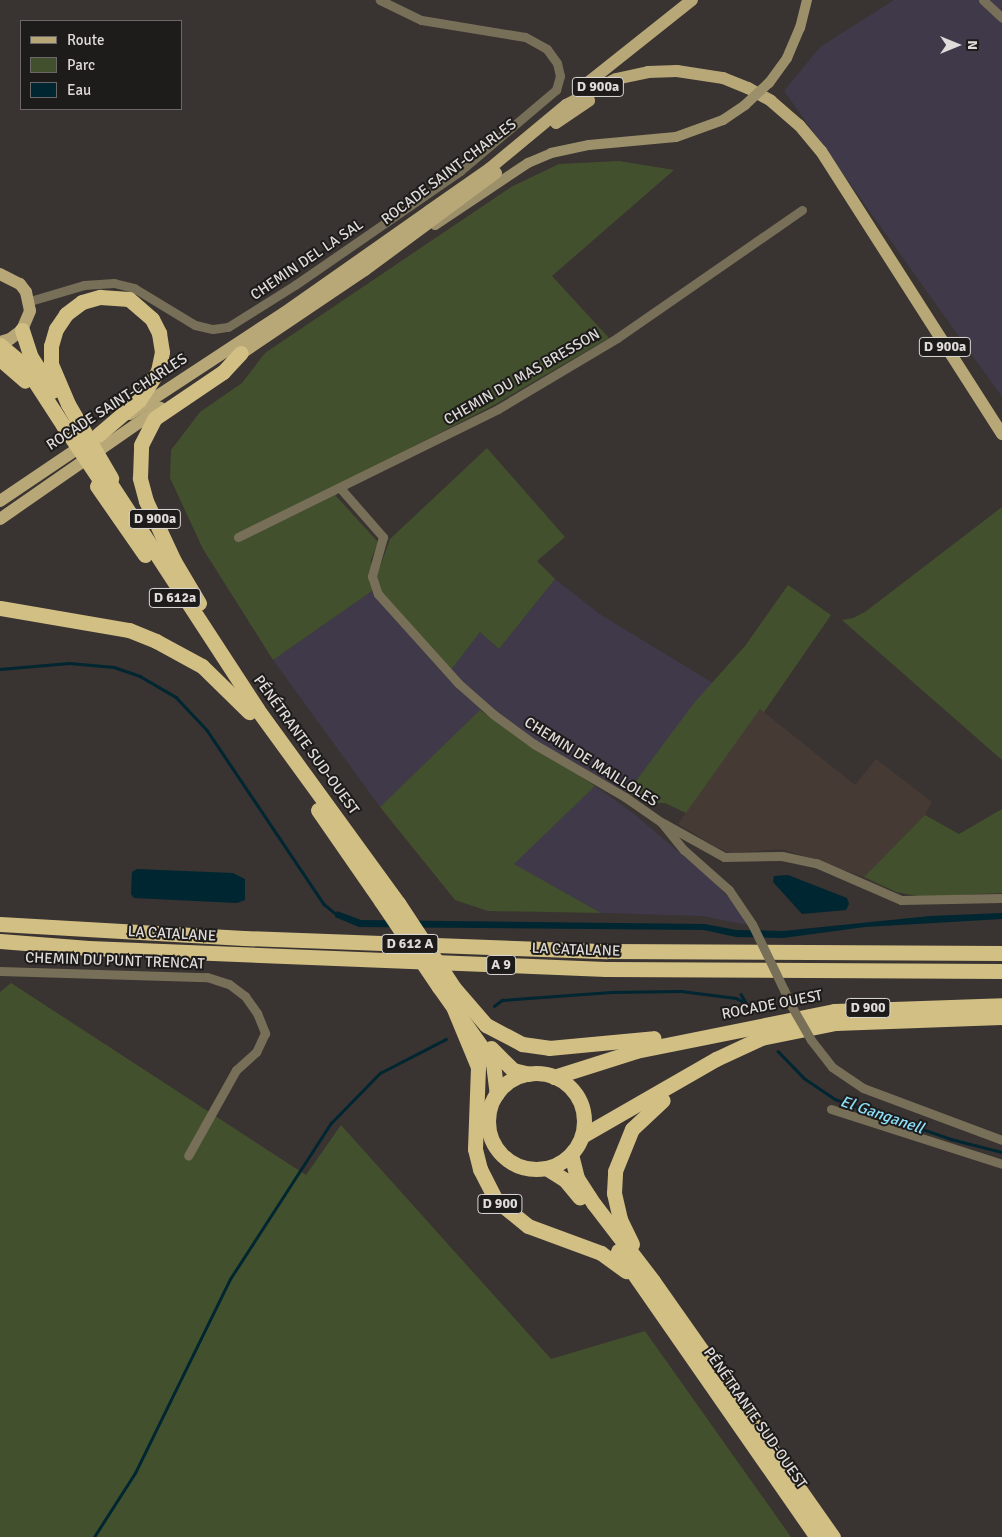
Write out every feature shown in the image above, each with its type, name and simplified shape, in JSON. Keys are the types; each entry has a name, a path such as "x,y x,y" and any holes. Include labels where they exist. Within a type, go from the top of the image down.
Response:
{"highway":[{"path":"98,435 139,400 158,371 162,352 159,333 152,319 129,300 100,297 82,302 66,314 56,329 51,346 51,364 104,482"},
{"name":"D 612a","path":"22,330 32,357 64,424"},
{"name":"D 612a","path":"0,343 24,365 104,482"},
{"name":"D 900a","path":"241,353 223,372 155,418 146,430 138,460 146,501 174,561 249,685 253,710"},
{"path":"0,359 24,380 64,424"},
{"name":"PÉNÉTRANTE SUD-OUEST","path":"104,482 123,503 253,710 398,903 446,987 494,1053 513,1070 530,1074"},
{"name":"PÉNÉTRANTE SUD-OUEST","path":"104,482 189,619 253,710 381,901"},
{"path":"0,608 122,628 156,641 202,666 253,710"},
{"name":"D 612 A","path":"381,901 446,987"},
{"name":"LA CATALANE","path":"0,924 244,938 597,951 1002,953"},
{"name":"LA CATALANE","path":"0,941 108,948 606,969 1002,971"},
{"path":"446,987 486,1025 500,1035 536,1047 737,1029"},
{"name":"PÉNÉTRANTE SUD-OUEST","path":"446,987 478,1067 475,1149 480,1169 496,1200 528,1226 601,1252 614,1262 666,1318"},
{"name":"ROCADE OUEST","path":"530,1074 554,1077 636,1051 737,1029 834,1011 1002,1005"},
{"name":"PÉNÉTRANTE SUD-OUEST","path":"454,1009 493,1063 497,1094"},
{"name":"ROCADE OUEST","path":"546,1168 571,1154 582,1136 742,1046 788,1031 887,1019 1002,1017"},
{"path":"653,1281 620,1219 614,1193 615,1171 632,1129 694,1072"},
{"path":"530,1074 511,1080 497,1094 488,1118 493,1143 515,1165 546,1168"},
{"path":"554,1077 569,1087 579,1101 584,1118 582,1136"},
{"path":"571,1154 577,1178 594,1204 653,1281 833,1537"},
{"name":"PÉNÉTRANTE SUD-OUEST","path":"546,1168 565,1180 577,1194 666,1318 818,1537"}],"main road":[{"path":"429,211 692,0"},
{"path":"365,270 528,163 569,148 656,141 697,132 723,120 745,105 769,83 787,58 800,28 807,0"},
{"name":"ROCADE SAINT-CHARLES","path":"0,501 284,313 489,168 566,105 616,79 648,72 699,73 748,88 771,101 799,125 821,151 892,265 1002,434"},
{"name":"ROCADE SAINT-CHARLES","path":"0,519 365,270 456,205 556,123 589,100 620,86 669,79 719,86 761,103 775,113 802,140 892,265"},
{"path":"0,274 20,284 30,301 28,321 22,330 10,339 0,343"}],"street":[{"name":"CHEMIN DEL LA SAL","path":"30,301 84,285 114,283 134,288 195,325 213,329 228,327 295,285 460,171 556,90 560,76 547,49 518,34 449,26 421,20 380,0"},
{"path":"983,0 1002,18"},
{"name":"CHEMIN DU MAS BRESSON","path":"238,537 341,489 498,408 617,338 802,210"},
{"name":"CHEMIN DE MAILLOLES","path":"341,489 383,537 372,576 378,594 458,683 493,714 534,744 625,797 660,822 684,850 729,890 752,924 810,1040 832,1067 863,1088 1002,1140"},
{"path":"660,822 695,838 724,857 782,856 816,863 901,900 1002,898"},
{"name":"CHEMIN DU PUNT TRENCAT","path":"0,971 207,977 229,984 245,996 257,1013 265,1033 256,1052 236,1070 188,1156"},
{"path":"831,1109 1002,1164"}],"shaded area":[{"path":"894,0 1002,0 1002,397 784,91 820,47"},
{"path":"555,579 601,615 713,683 627,793 537,741 487,704 380,807 273,660 372,591 390,614 451,670 480,632 499,649"},
{"path":"760,709 855,785 876,759 932,802 925,815 864,877 782,849 730,853 716,847 678,824"},
{"path":"595,786 633,813 714,882 738,908 747,925 703,916 601,913 513,864"}],"green space":[{"path":"619,161 674,170 552,276 609,338 494,405 339,485 336,496 378,542 371,560 372,591 273,660 203,549 170,478 171,450 200,412 242,383 265,353 511,187 559,164"},
{"path":"487,448 565,537 537,561 555,579 499,649 480,632 451,670 382,592 377,575 390,539"},
{"path":"1002,507 1002,760 842,620 853,618 865,612"},
{"path":"788,585 831,615 764,712 760,709 686,813 665,803 648,803 627,793 694,703 745,646"},
{"path":"480,710 595,786 514,864 601,913 488,911 455,900 380,807"},
{"path":"1002,809 1002,893 923,897 896,892 864,877 925,815 959,834"},
{"path":"11,983 306,1175 341,1125 551,1359 645,1331 791,1537 0,1537 0,992"}],"water":[{"path":"137,869 233,873 245,879 245,900 237,903 134,898 131,894 132,872"},
{"path":"788,875 847,898 849,904 846,910 802,914 773,882 774,876"},
{"path":"337,911 361,920 705,924 736,930 783,931 930,916 1002,913 1002,919 865,927 783,938 736,937 704,930 359,927 335,917"}],"waterway":[{"path":"0,669 69,663 114,667 140,676 176,697 207,730 324,904 337,915"},
{"path":"494,1006 502,1000 611,992 681,991 736,998 746,1003"},
{"name":"El Ganganell","path":"741,994 752,1013"},
{"path":"94,1537 135,1473 230,1279 331,1123 380,1073 446,1039"},
{"name":"El Ganganell","path":"778,1051 804,1078 835,1099 951,1139 1002,1152"}]}
